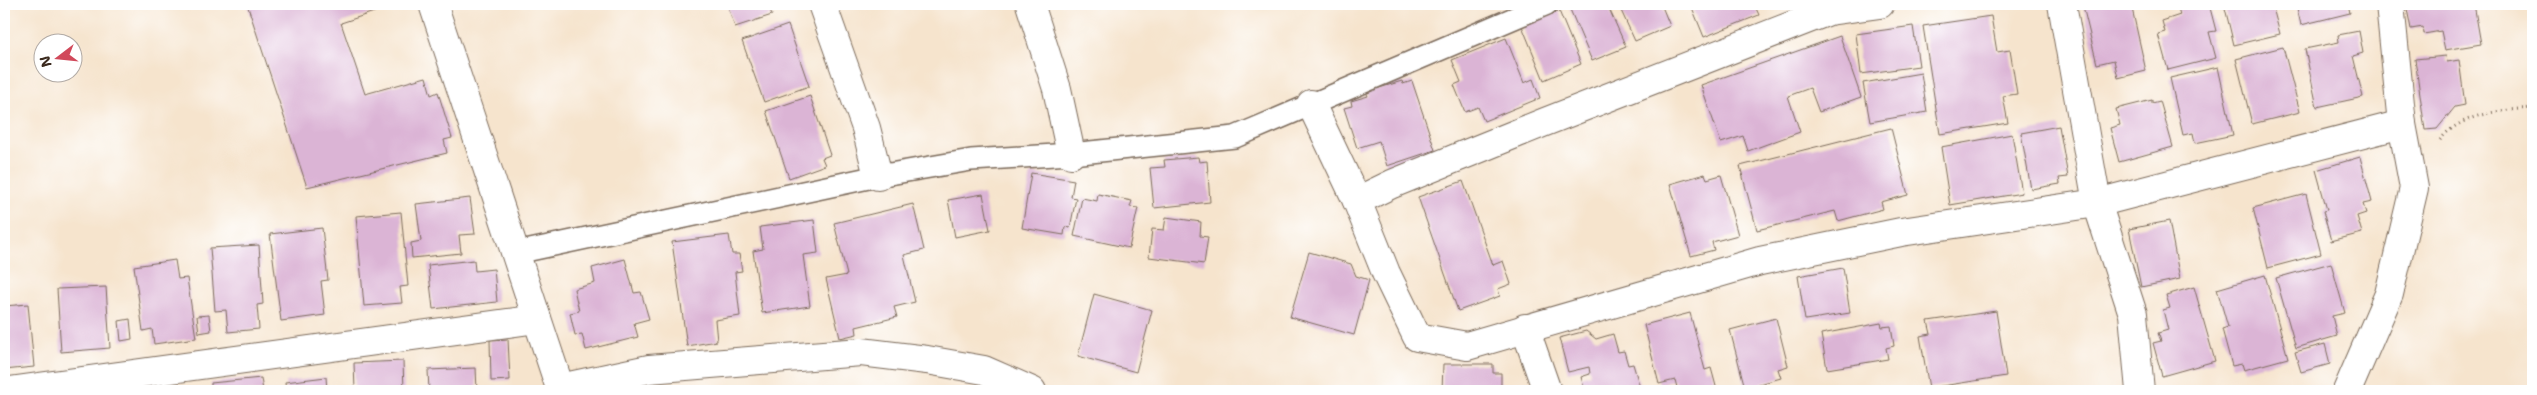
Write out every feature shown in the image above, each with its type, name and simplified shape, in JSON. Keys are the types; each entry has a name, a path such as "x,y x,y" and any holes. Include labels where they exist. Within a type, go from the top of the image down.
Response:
{"street":[{"path":"433,4 560,390 650,369 861,352 927,360 984,370 1032,391"},
{"path":"822,4 866,128 878,176"},
{"path":"1030,4 1056,89 1071,154"},
{"path":"1357,201 1392,184 1554,118 1820,15 1880,4"},
{"path":"2062,4 2097,202 2133,314 2140,391"},
{"path":"2347,391 2389,294 2414,188 2402,124 2390,4"},
{"path":"1311,104 1357,201 1386,273 1417,337 1467,346 1760,261 1901,232 2097,202 2402,124"},
{"path":"9,391 537,319"},
{"path":"1525,328 1547,391"}],"lane":[{"path":"516,253 878,176 971,160 1071,154 1234,137 1547,4"}],"path":[{"path":"2438,142 2449,129 2476,116 2533,108"}],"building":[{"path":"247,4 398,4 341,23 365,94 426,77 431,95 438,92 452,138 444,140 447,153 307,187"},
{"path":"727,4 768,4 772,15 735,27"},
{"path":"1576,4 1607,4 1626,47 1592,61 1569,7"},
{"path":"1618,4 1661,4 1670,26 1635,41"},
{"path":"1754,4 1759,15 1704,37 1691,5"},
{"path":"2094,4 2131,4 2146,71 2118,78 2114,60 2097,64 2083,6"},
{"path":"2177,4 2209,4 2216,31 2209,32 2216,58 2168,70 2158,34 2165,32 2162,21 2180,15"},
{"path":"2224,4 2272,4 2280,34 2234,45"},
{"path":"2296,4 2348,4 2350,13 2301,25"},
{"path":"2406,4 2474,4 2481,44 2445,50 2441,31 2424,34 2423,27 2411,29"},
{"path":"1559,11 1581,64 1544,80 1522,26"},
{"path":"1991,16 1997,52 2010,50 2017,94 2003,96 2008,123 1940,134 1923,26"},
{"path":"788,25 809,86 764,102 742,41"},
{"path":"1913,26 1919,66 1861,74 1856,34"},
{"path":"2359,31 2363,53 2353,56 2363,97 2317,107 2305,49 2339,42 2338,35"},
{"path":"1840,36 1861,97 1819,112 1810,88 1788,96 1800,132 1748,151 1743,136 1721,143 1701,85"},
{"path":"1506,38 1524,83 1533,79 1540,98 1484,121 1478,107 1465,112 1454,85 1461,82 1452,60"},
{"path":"2283,47 2300,112 2252,124 2236,59"},
{"path":"2446,56 2447,62 2459,60 2465,105 2455,107 2437,129 2425,130 2415,59"},
{"path":"2218,67 2233,135 2195,143 2193,133 2183,135 2170,78"},
{"path":"1921,73 1927,112 1870,122 1863,83"},
{"path":"1402,81 1403,84 1412,81 1435,150 1387,166 1379,141 1357,148 1344,108 1352,106 1351,101 1368,96 1366,92"},
{"path":"810,96 830,155 822,158 825,165 789,178 766,111"},
{"path":"2152,100 2152,103 2160,101 2173,147 2119,162 2110,128 2120,125 2116,109"},
{"path":"2059,126 2068,177 2059,178 2060,184 2031,189 2021,133"},
{"path":"1891,128 1908,195 1881,202 1883,209 1838,221 1835,211 1757,230 1740,166"},
{"path":"2012,134 2022,193 1950,205 1941,147"},
{"path":"1198,157 1199,162 1207,161 1210,202 1154,208 1150,168 1165,167 1164,160"},
{"path":"2360,157 2372,202 2363,204 2366,213 2357,216 2362,233 2331,241 2323,211 2327,210 2316,170"},
{"path":"1031,173 1074,180 1071,197 1076,198 1070,228 1065,227 1064,235 1022,228"},
{"path":"1705,174 1707,179 1721,175 1738,235 1712,242 1714,250 1691,256 1670,184"},
{"path":"1463,181 1493,265 1503,261 1511,284 1498,289 1500,296 1458,311 1418,197"},
{"path":"983,194 990,230 955,237 948,200"},
{"path":"1098,194 1132,201 1130,207 1138,208 1129,248 1074,236 1082,198 1097,201"},
{"path":"2306,194 2321,254 2268,268 2253,208"},
{"path":"470,198 475,234 459,235 461,253 412,258 411,243 421,241 416,204"},
{"path":"913,204 924,250 904,255 915,302 894,307 897,317 856,327 857,334 840,338 826,279 847,275 834,223"},
{"path":"401,212 408,286 400,287 402,303 364,306 356,216"},
{"path":"1166,217 1201,222 1200,236 1208,237 1204,264 1149,257 1152,229 1164,230"},
{"path":"814,220 818,253 803,255 810,306 762,313 753,251 763,249 760,227"},
{"path":"2169,221 2180,279 2141,287 2129,229"},
{"path":"322,228 328,280 321,281 325,315 281,321 270,234"},
{"path":"729,235 732,254 739,254 742,271 735,272 740,316 715,320 717,341 687,346 672,242"},
{"path":"259,245 263,304 257,305 259,329 228,332 226,310 215,311 210,248"},
{"path":"1309,252 1351,264 1356,276 1369,280 1354,335 1290,317"},
{"path":"625,259 634,293 641,292 649,319 634,323 638,337 586,350 582,334 575,335 570,313 579,311 574,289 595,283 592,268"},
{"path":"175,260 178,279 187,278 196,338 154,344 152,329 143,331 134,266"},
{"path":"474,260 475,271 494,269 497,302 433,309 428,265"},
{"path":"2331,263 2345,313 2332,316 2337,336 2296,348 2276,278"},
{"path":"1843,268 1850,313 1805,320 1798,276"},
{"path":"2265,275 2288,358 2244,370 2242,364 2232,366 2222,329 2228,327 2217,289"},
{"path":"106,287 110,348 61,352 57,289"},
{"path":"2194,287 2215,361 2162,376 2153,343 2161,341 2158,333 2168,330 2163,310 2170,308 2166,295"},
{"path":"1094,294 1152,310 1136,372 1078,356"},
{"path":"28,304 34,367 4,370 4,306"},
{"path":"1996,311 2006,376 1929,388 1920,336 1931,334 1928,321"},
{"path":"1690,313 1705,370 1711,368 1717,390 1678,391 1675,380 1659,384 1644,325"},
{"path":"209,315 211,331 199,333 197,316"},
{"path":"1776,318 1788,366 1778,369 1781,378 1745,388 1730,330"},
{"path":"130,319 132,339 121,341 119,321"},
{"path":"1881,323 1882,327 1891,326 1894,346 1886,348 1888,359 1827,369 1821,334"},
{"path":"1586,331 1596,339 1613,334 1618,352 1624,351 1628,365 1633,364 1641,391 1585,391 1581,377 1590,374 1589,367 1568,372 1559,338"},
{"path":"508,339 510,380 491,381 490,340"},
{"path":"2325,344 2330,364 2301,372 2295,352"},
{"path":"403,361 404,391 355,391 354,363"},
{"path":"1443,364 1493,364 1493,373 1501,373 1501,391 1442,391"},
{"path":"476,368 477,391 429,391 428,370"},
{"path":"326,377 327,391 286,391 285,382"},
{"path":"261,378 263,391 211,391 211,383"}]}
